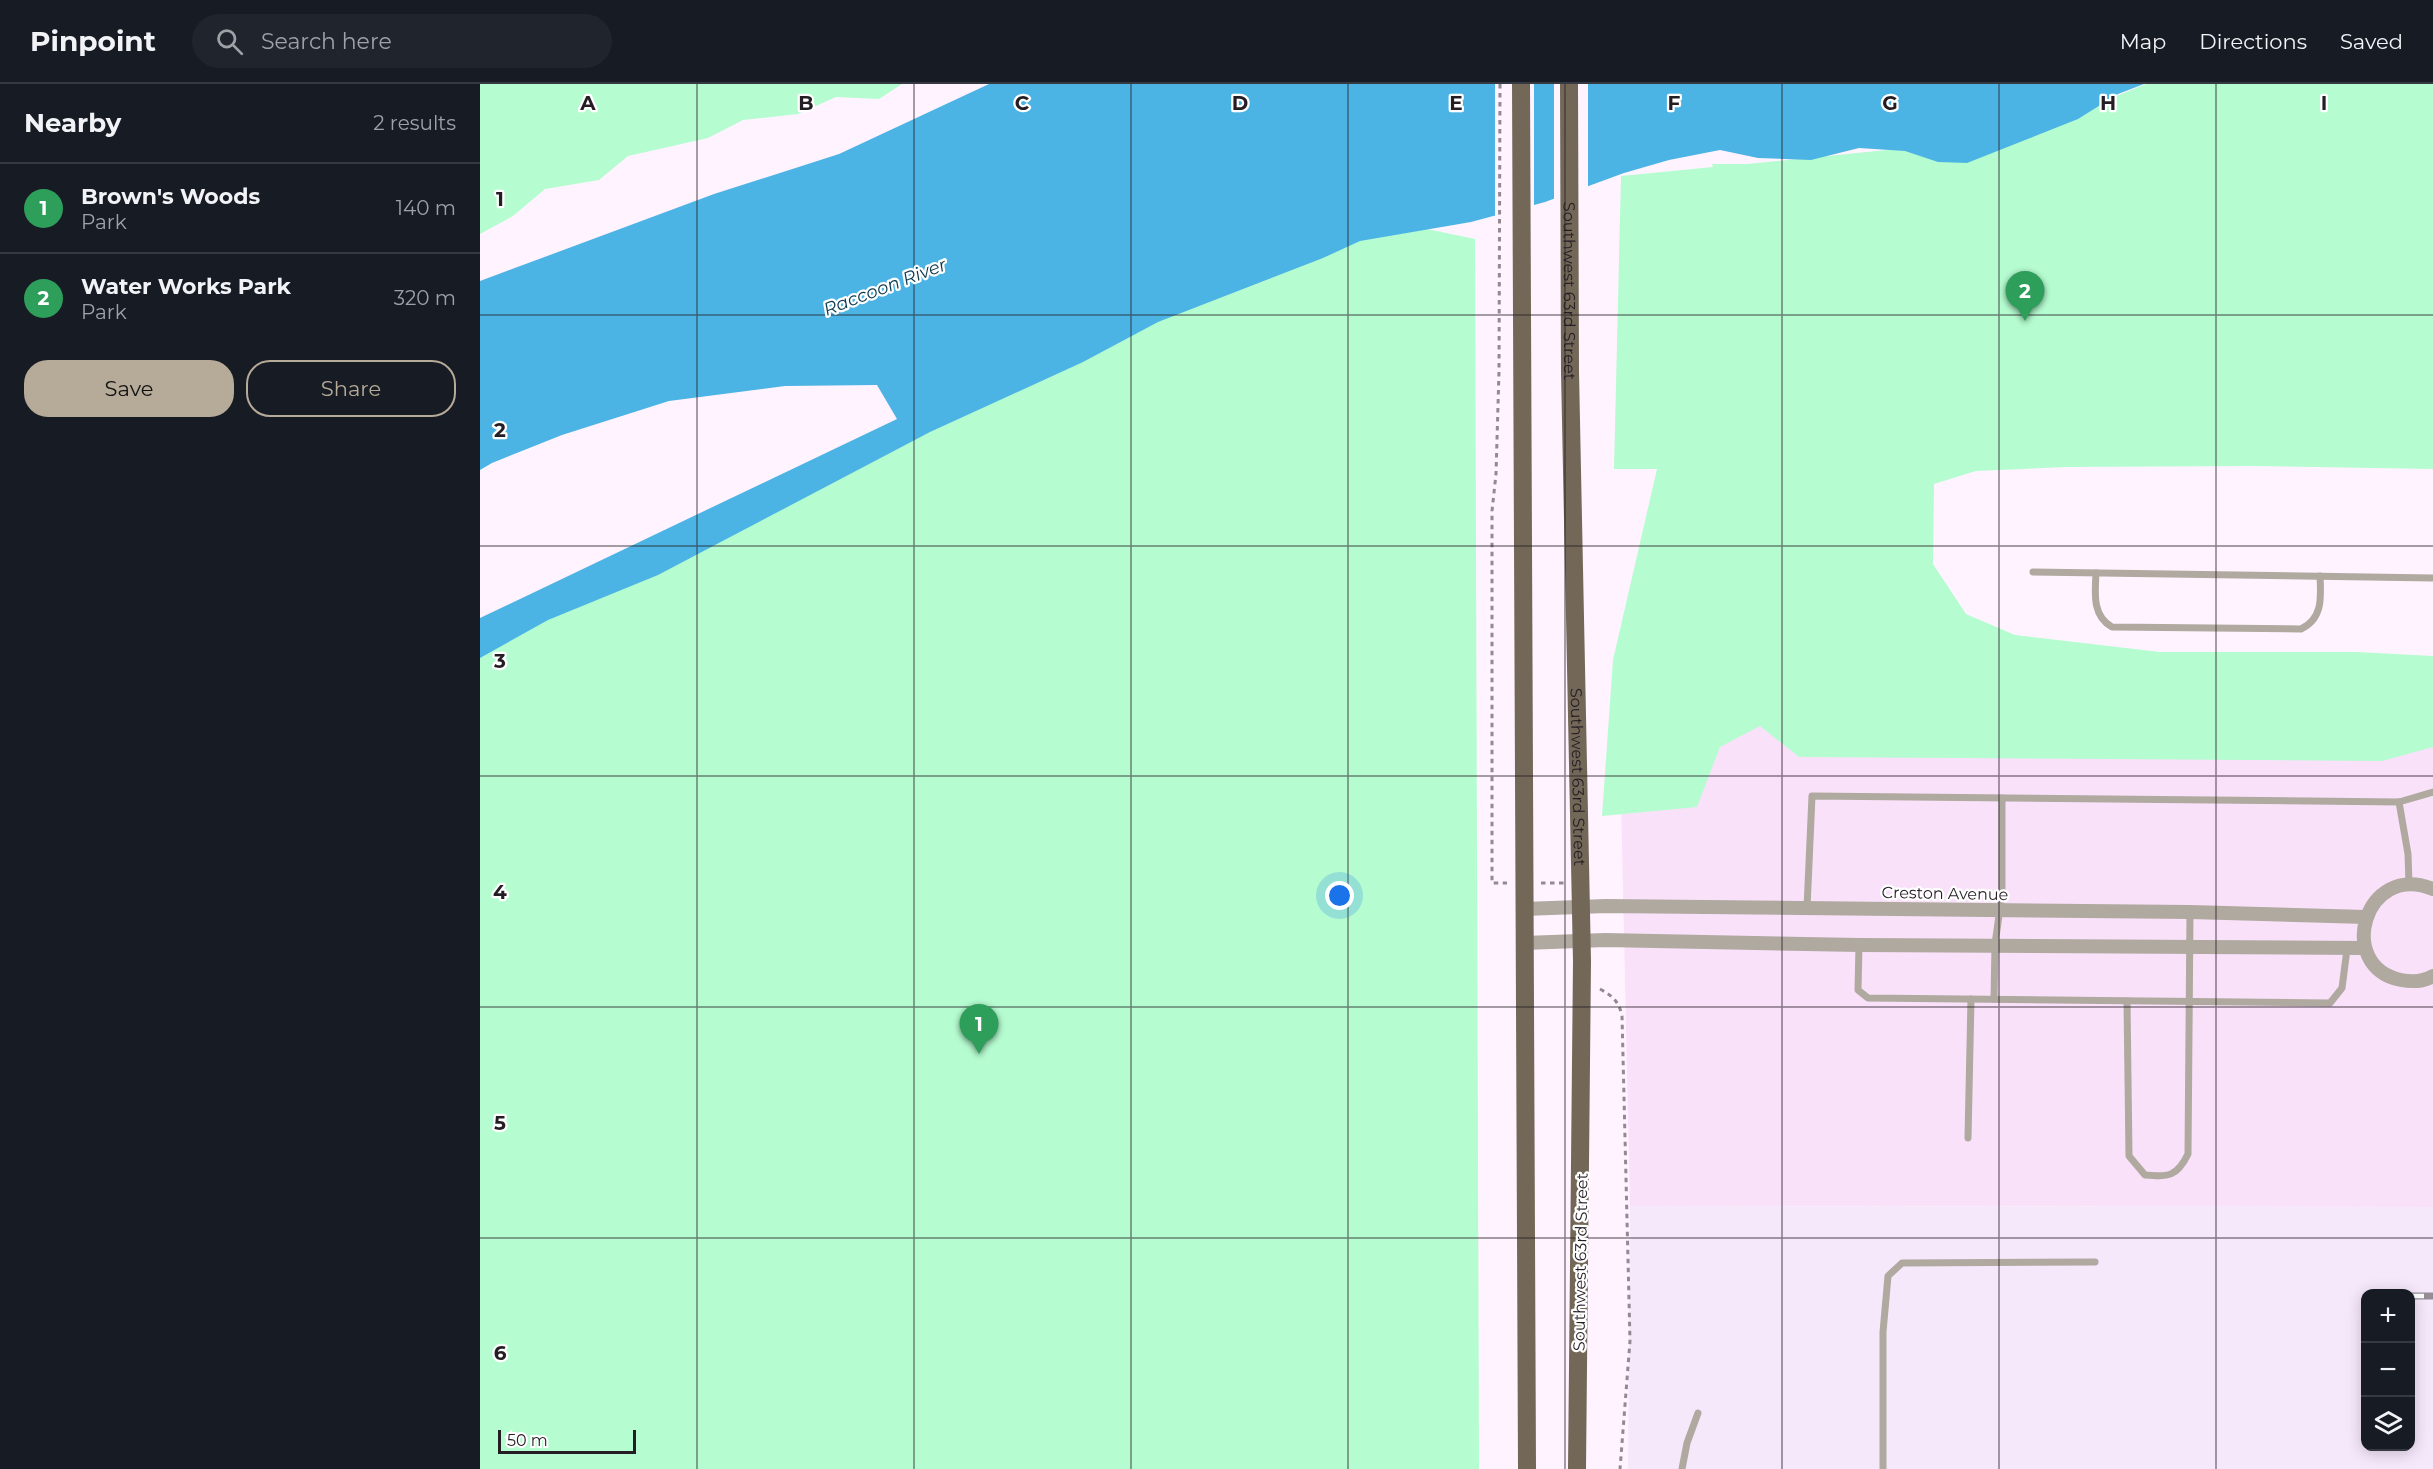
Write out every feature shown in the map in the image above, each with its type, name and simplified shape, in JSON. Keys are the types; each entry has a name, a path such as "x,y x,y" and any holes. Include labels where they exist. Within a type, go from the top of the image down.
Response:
{"main road":[{"path":"1521,84 1527,1469"},
{"name":"Southwest 63rd Street","path":"1569,84 1570,372 1580,906 1581,1145 1577,1469"}],"street":[{"path":"2433,889 2409,884 2391,889 2378,897 2363,926 2366,948 2380,971 2395,979 2411,982 2433,976"},
{"name":"Creston Avenue","path":"1523,909 1580,906 1808,908 2190,912 2366,917"},
{"path":"1524,943 1580,941 2366,948"}],"lane":[{"path":"2033,572 2433,578"},
{"path":"2096,573 2096,607 2104,623 2112,627 2301,629 2314,621 2318,614 2321,596 2320,576"},
{"path":"1808,908 1812,796 2399,802 2433,792"},
{"path":"1994,999 1995,944 2002,894 2002,798"},
{"path":"2399,802 2408,854 2409,884"},
{"path":"2127,1001 2129,1156 2145,1175 2166,1176 2182,1168 2188,1154 2190,912"},
{"path":"1858,945 1858,990 1868,998 2188,1002 2330,1003 2342,988 2347,949"},
{"path":"1968,1138 1971,999"},
{"path":"1883,1469 1883,1332 1888,1276 1902,1263 2095,1262"},
{"path":"1682,1469 1687,1443 1698,1413"}],"path":[{"path":"1500,84 1499,371 1496,474 1492,511 1492,883 1579,883"},
{"path":"1595,984 1617,1002 1622,1016 1630,1341 1620,1469"}],"shaded area":[{"path":"2433,664 2433,1207 1630,1206 1618,665"},
{"path":"1630,1206 2433,1207 2433,1469 1628,1469"}],"green space":[{"path":"480,84 902,84 879,99 836,97 798,114 743,120 708,138 628,156 599,180 545,189 513,216 480,234"},
{"path":"2146,84 2433,84 2433,469 2252,466 2065,467 1976,471 1934,484 1933,564 1966,614 2015,635 2160,652 2357,652 2433,656 2433,747 2382,761 1799,757 1760,726 1720,747 1697,807 1602,816 1613,660 1657,469 1614,469 1621,176 1713,167 1712,164 1747,164 2015,137"},
{"path":"1336,210 1475,239 1479,1469 480,1469 480,639"}],"water":[{"name":"Raccoon River","path":"989,84 2144,84 2118,94 2078,119 1967,163 1938,162 1905,151 1859,148 1811,160 1758,158 1720,150 1669,160 1624,173 1545,202 1471,222 1360,241 1323,258 1158,322 1083,362 930,432 658,575 548,620 480,658 480,618 897,419 877,385 785,386 669,401 562,435 480,470 480,281 714,194 839,154"}],"pier":[{"path":"1495,84 1534,84 1534,208 1495,218"},
{"path":"1554,84 1588,84 1588,189 1554,202"}],"railway":[{"path":"2415,1296 2433,1296"}],"place":[{"name":"Water Works Park","path":"2025,321"},
{"name":"Brown's Woods","path":"979,1054"}]}
